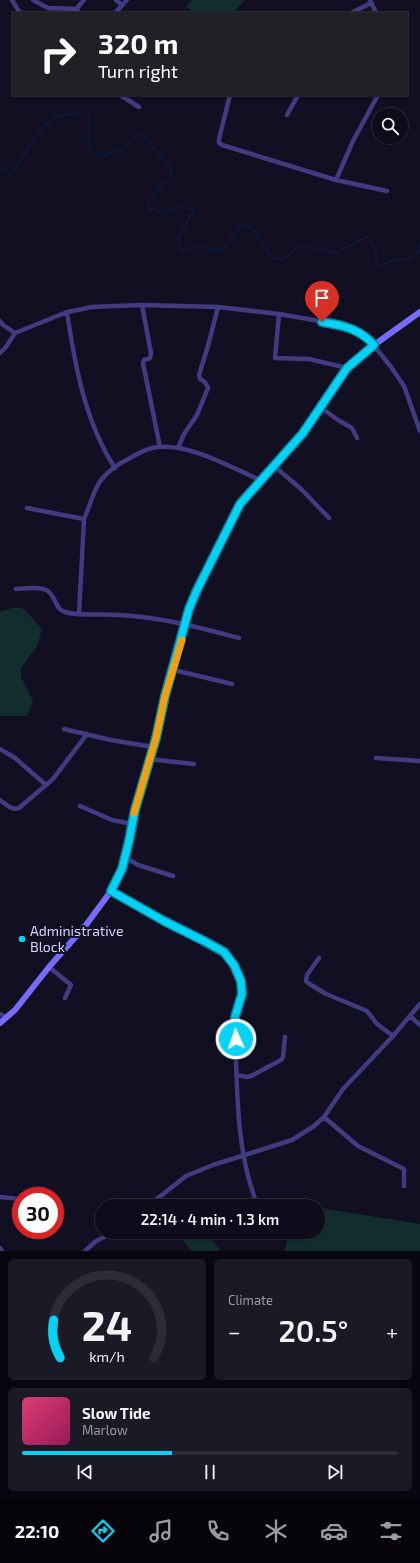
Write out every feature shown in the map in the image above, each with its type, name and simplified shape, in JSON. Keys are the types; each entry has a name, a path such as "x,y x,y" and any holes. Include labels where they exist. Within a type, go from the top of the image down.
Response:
{"street":[{"path":"12,0 19,12"},
{"path":"33,0 48,8 76,9 79,12"},
{"path":"76,9 84,0"},
{"path":"116,0 122,5"},
{"path":"116,12 127,0"},
{"path":"353,12 370,2 375,12"},
{"path":"122,96 139,107"},
{"path":"230,96 219,139 219,143 222,145 336,180 387,191"},
{"path":"287,115 297,96"},
{"path":"336,180 353,141 377,96"},
{"path":"142,305 151,354 150,358 144,360 143,363 160,448"},
{"path":"0,353 15,333 67,312 91,307 142,305 218,308 279,314 337,324 361,333 374,345 404,386 420,431"},
{"path":"178,448 184,434 197,415 208,388 199,375 218,308"},
{"path":"67,312 73,350 83,395 105,452 116,468"},
{"path":"0,1023 15,1010 49,967 86,925 111,891 118,878 125,857 165,696 174,670 193,598 237,510 245,498 262,481 303,433 347,368 374,345 420,312"},
{"path":"279,314 275,358 309,359 347,368"},
{"path":"0,321 15,333"},
{"path":"320,407 352,428 357,438"},
{"path":"79,614 84,519 102,479 125,460 144,451 160,448 178,448 221,463 262,481"},
{"path":"274,466 301,489 329,518"},
{"path":"27,508 84,519"},
{"path":"16,589 42,588 50,593 61,610 79,614 120,614 186,624 239,638"},
{"path":"174,670 232,684"},
{"path":"64,728 153,747"},
{"path":"0,800 16,810 19,808 53,779 87,734"},
{"path":"0,749 15,758 46,785"},
{"path":"376,758 420,761"},
{"path":"149,759 194,764"},
{"path":"80,806 112,820 132,824"},
{"path":"125,857 138,865 173,876"},
{"path":"111,891 164,921 219,948 234,965 241,981 242,988 240,1002 235,1017 239,1124 249,1182 255,1199"},
{"path":"319,958 307,975 306,981 326,994 367,1011 377,1024 393,1036"},
{"path":"49,967 71,985 65,998"},
{"path":"157,1199 186,1176 212,1165 292,1140 314,1126 324,1117 343,1089 393,1036 420,1004"},
{"path":"0,1014 6,1018"},
{"path":"410,1016 420,1025"},
{"path":"237,1075 251,1076 281,1060 283,1057 286,1037"},
{"path":"324,1117 358,1146 404,1169 404,1186"},
{"path":"0,1197 12,1198"},
{"path":"85,1251 100,1239"}],"green space":[{"path":"192,0 245,0 234,12 193,12 186,6"},
{"path":"16,607 24,609 42,629 37,646 21,668 21,677 33,701 27,716 0,716 0,612"},
{"path":"325,1209 420,1224 420,1251 285,1251 286,1243 289,1239 325,1239"},
{"path":"181,1239 212,1239 220,1251 192,1251"}],"waterway":[{"path":"0,166 12,174 38,133 55,116 78,113 89,117 89,150 101,156 124,149 140,132 169,166 172,177 157,191 151,199 148,208 159,212 183,207 194,210 177,239 181,250 199,247 221,251 242,224 253,229 272,258 283,260 301,245 336,253 367,237 374,245 378,267 396,259 408,259 418,253 420,244"}],"slow traffic":[{"path":"134,813 156,738 165,696 182,640"}],"place":[{"name":"Administrative Block","path":"22,939"}],"route":[{"path":"236,1039 235,1017 242,994 242,988 241,981 234,965 224,952 219,948 164,921 111,891 122,869 135,810 156,738 165,696 174,670 193,598 240,504 303,433 347,368 374,345 367,337 350,328 322,322"}]}
